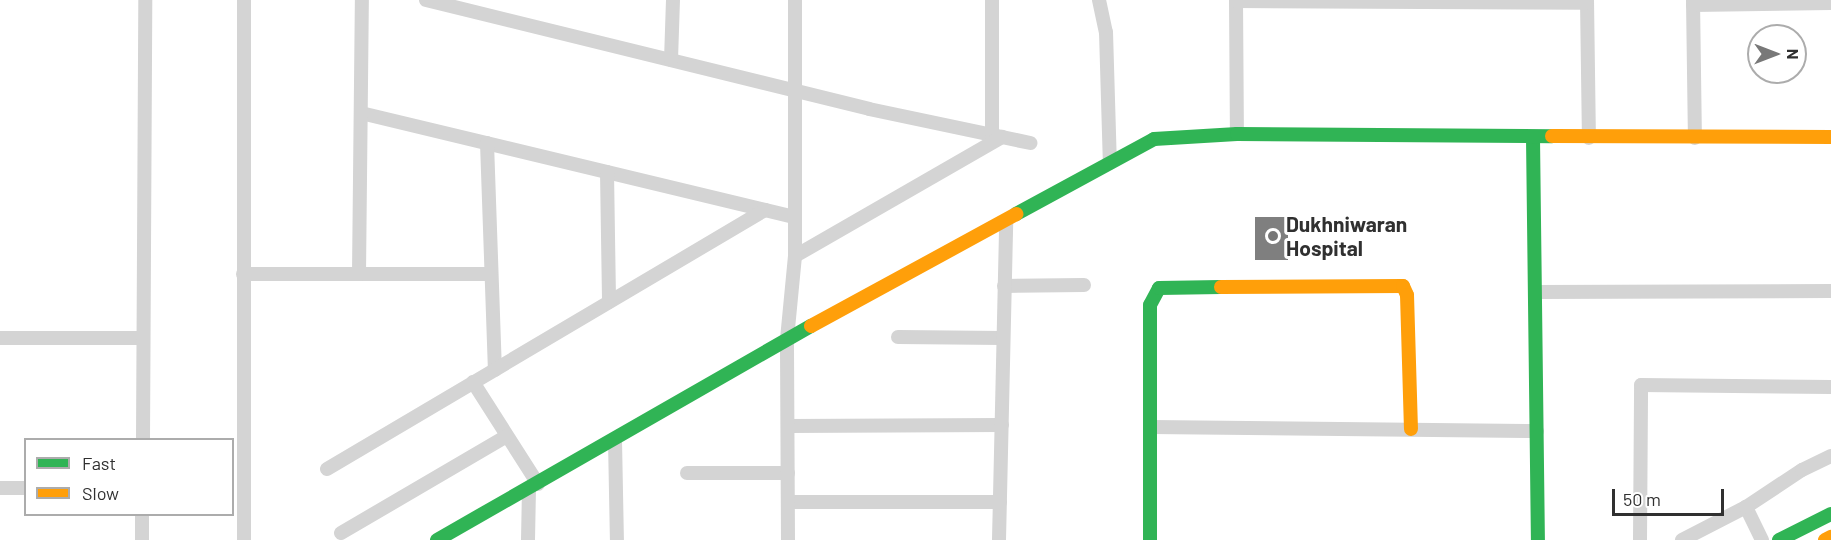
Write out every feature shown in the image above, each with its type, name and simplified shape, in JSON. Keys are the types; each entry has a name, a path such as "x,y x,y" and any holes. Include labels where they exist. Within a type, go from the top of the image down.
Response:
{"street":[{"path":"143,438 145,0"},
{"path":"244,0 244,540"},
{"path":"359,274 362,0"},
{"path":"426,0 479,7 671,60 1030,143"},
{"path":"671,60 673,0"},
{"path":"788,540 787,339 795,256 795,0"},
{"path":"992,0 997,136"},
{"path":"1099,0 1106,32 1110,163"},
{"path":"1237,134 1236,1 1587,1 1589,138"},
{"path":"1695,138 1693,2 1831,3"},
{"path":"361,113 795,217"},
{"path":"437,540 615,440 787,339 1154,139 1237,134 1533,138 1831,138"},
{"path":"795,256 997,136"},
{"path":"1533,138 1538,540"},
{"path":"487,143 495,370"},
{"path":"607,172 609,302"},
{"path":"327,469 765,210"},
{"path":"999,540 1006,221"},
{"path":"243,274 492,274"},
{"path":"1004,286 1084,285"},
{"path":"1150,540 1150,305 1159,288 1403,286 1407,295 1412,429"},
{"path":"1535,292 1831,291"},
{"path":"898,337 1003,338"},
{"path":"0,338 143,338"},
{"path":"473,382 507,436 533,487 528,540"},
{"path":"1640,540 1641,385 1831,387"},
{"path":"788,426 1002,425"},
{"path":"1151,428 1537,431"},
{"path":"341,533 507,436"},
{"path":"615,440 617,540"},
{"path":"1682,540 1746,507 1802,470 1831,456"},
{"path":"687,473 788,473"},
{"path":"0,488 24,488"},
{"path":"788,502 1000,502"},
{"path":"1746,507 1762,540"},
{"path":"1779,540 1831,514"},
{"path":"142,516 142,540"},
{"path":"1825,540 1831,537"}],"building":[{"path":"1255,217 1288,217 1288,260 1255,260"}],"traffic: fast":[{"path":"1016,214 1154,139 1237,134 1552,136"},
{"path":"1533,138 1538,540"},
{"path":"1150,540 1150,305 1159,288 1221,287"},
{"path":"437,540 811,326"},
{"path":"1779,540 1831,514"}],"traffic: slow":[{"path":"1552,136 1831,137"},
{"path":"811,326 1016,214"},
{"path":"1221,287 1403,286 1407,295 1411,429"},
{"path":"1825,540 1831,537"}],"place":[{"name":"Dukhniwaran Hospital","path":"1273,236"}]}
